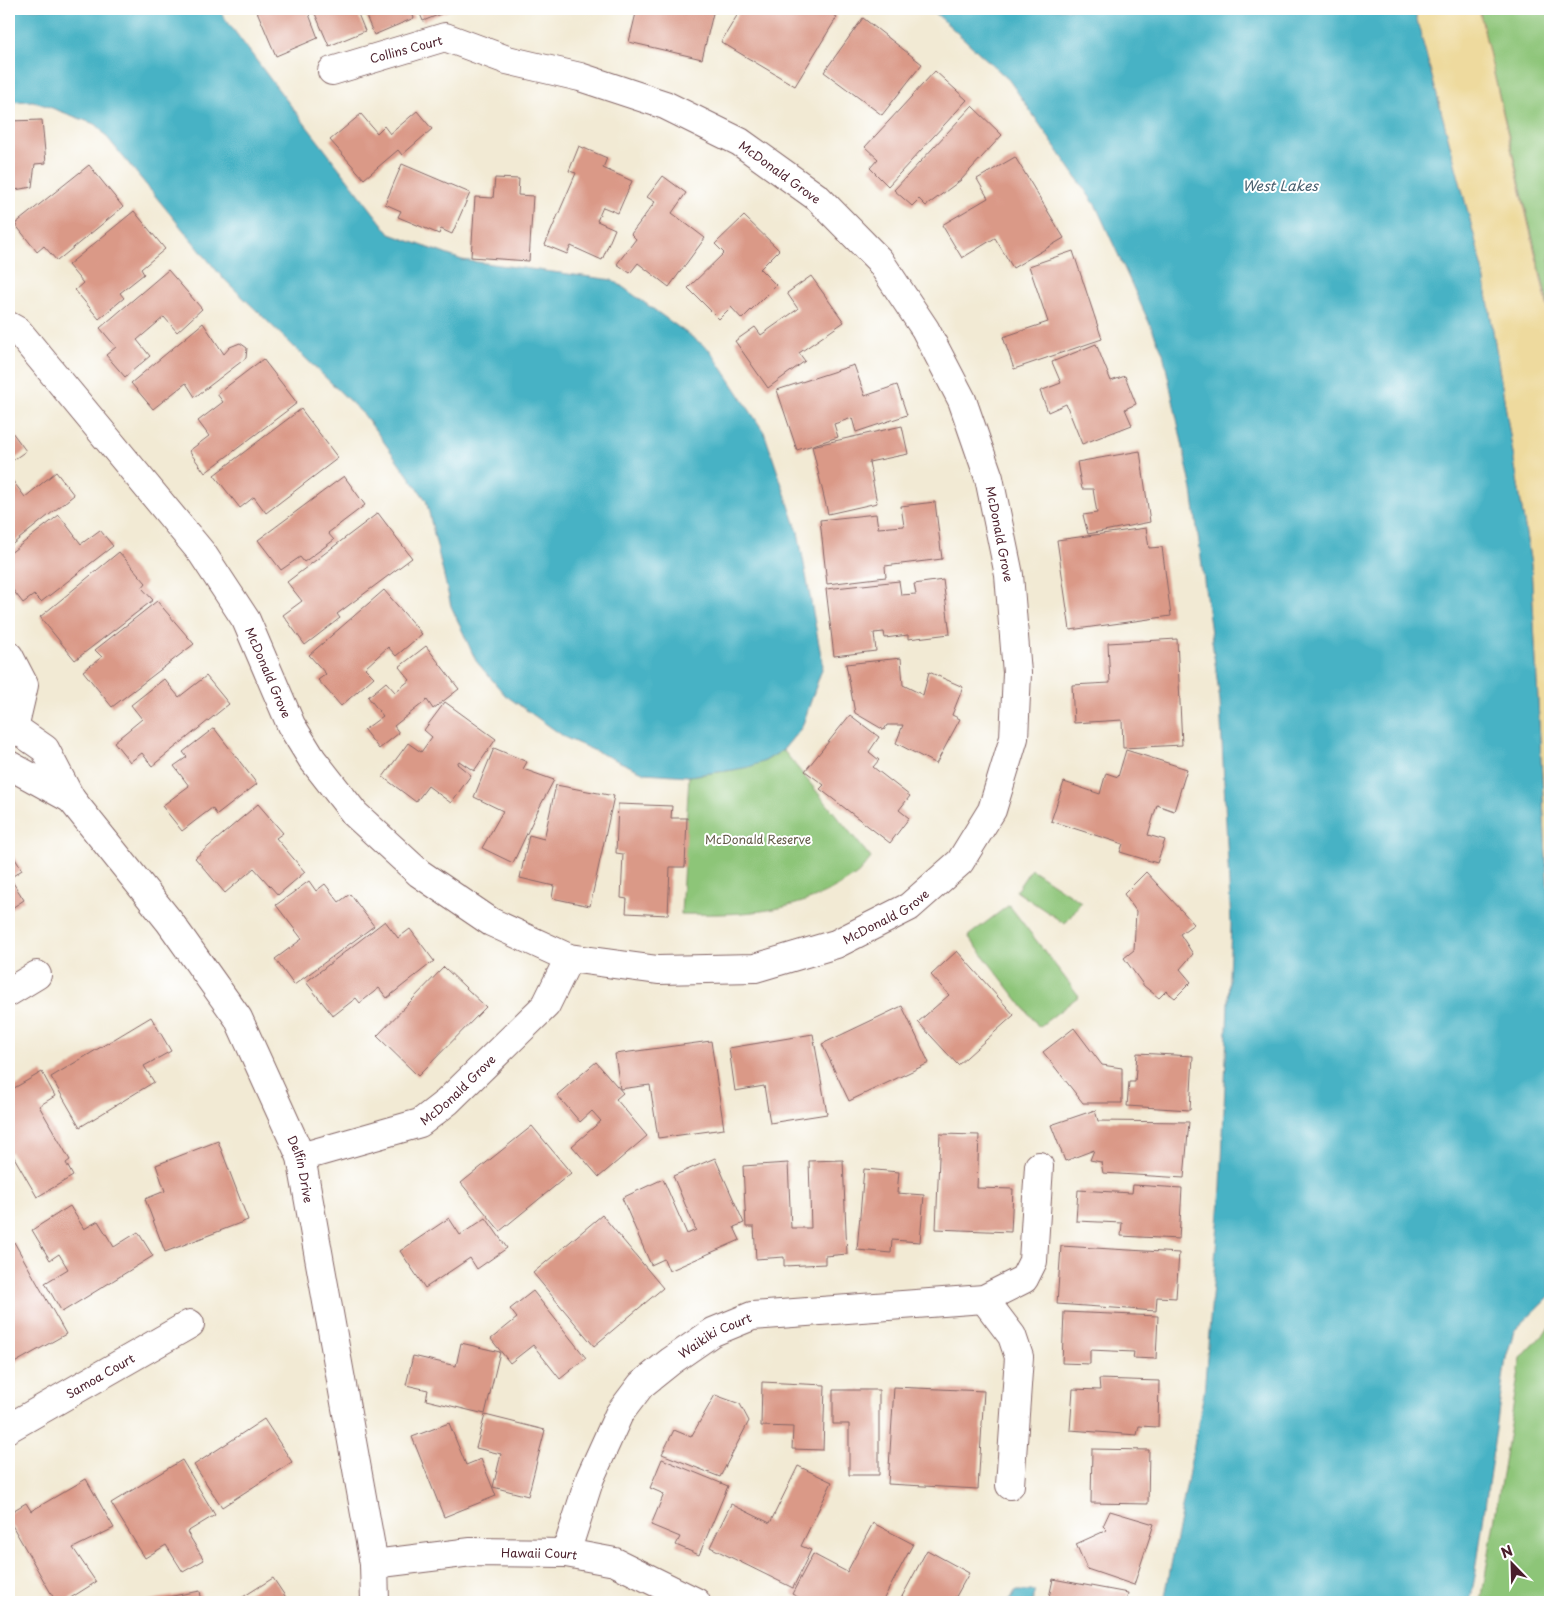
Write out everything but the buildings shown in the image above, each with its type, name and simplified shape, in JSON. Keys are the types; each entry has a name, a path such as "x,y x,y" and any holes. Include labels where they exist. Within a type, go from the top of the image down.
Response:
{"street":[{"name":"Collins Court","path":"332,70 445,37 507,60"},
{"name":"McDonald Grove","path":"13,328 202,553 246,620 291,725 312,759 355,814 419,873 490,922 569,958 658,970 755,968 836,944 909,907 960,862 992,810 1014,738 1017,673 1009,575 989,478 962,400 925,329 879,260 818,198 740,142 665,105 580,78 507,60"},
{"path":"9,656 24,685 10,728"},
{"name":"Delfin Drive","path":"10,728 44,749 71,799 169,921 238,1018 301,1157 374,1564 375,1602"},
{"name":"Delfin Drive","path":"9,765 71,799"},
{"name":"McDonald Grove","path":"301,1157 420,1123 447,1102 546,1005 569,958"},
{"path":"9,992 37,975"},
{"name":"Waikiki Court","path":"566,1553 590,1478 619,1414 641,1384 712,1332 752,1316 984,1298 1024,1279 1033,1261 1039,1166"},
{"path":"984,1298 1012,1336 1019,1357 1010,1485"},
{"name":"Samoa Court","path":"9,1428 190,1324"},
{"name":"Hawaii Court","path":"374,1564 471,1552 566,1553 615,1562 696,1602"}],"green space":[{"path":"1479,9 1550,9 1550,318 1548,303"},
{"name":"McDonald Reserve","path":"783,750 871,858 856,875 812,899 770,910 726,914 681,914 689,776 733,770 765,761"},
{"path":"1031,869 1081,902 1065,924 1016,891"},
{"path":"1009,905 1079,996 1039,1027 968,936"},
{"path":"1550,1327 1550,1602 1481,1602 1521,1358"}],"sand":[{"path":"1414,9 1479,9 1550,318 1550,934 1531,565 1483,269"}],"water":[{"path":"9,9 218,9 390,234 462,260 613,280 710,350 764,432 798,532 823,666 802,727 783,750 765,761 733,770 689,776 645,773 566,738 505,695 476,661 451,606 426,500 365,416 221,276 97,125 33,101 9,102"},
{"name":"West Lakes","path":"931,9 1414,9 1483,269 1531,565 1550,934 1550,1296 1514,1331 1506,1358 1470,1602 1164,1602 1204,1393 1221,1188 1231,925 1220,701 1192,490 1163,353 1096,206 1009,80"},
{"path":"1015,1591 1036,1591 1032,1602 1009,1602"}]}
